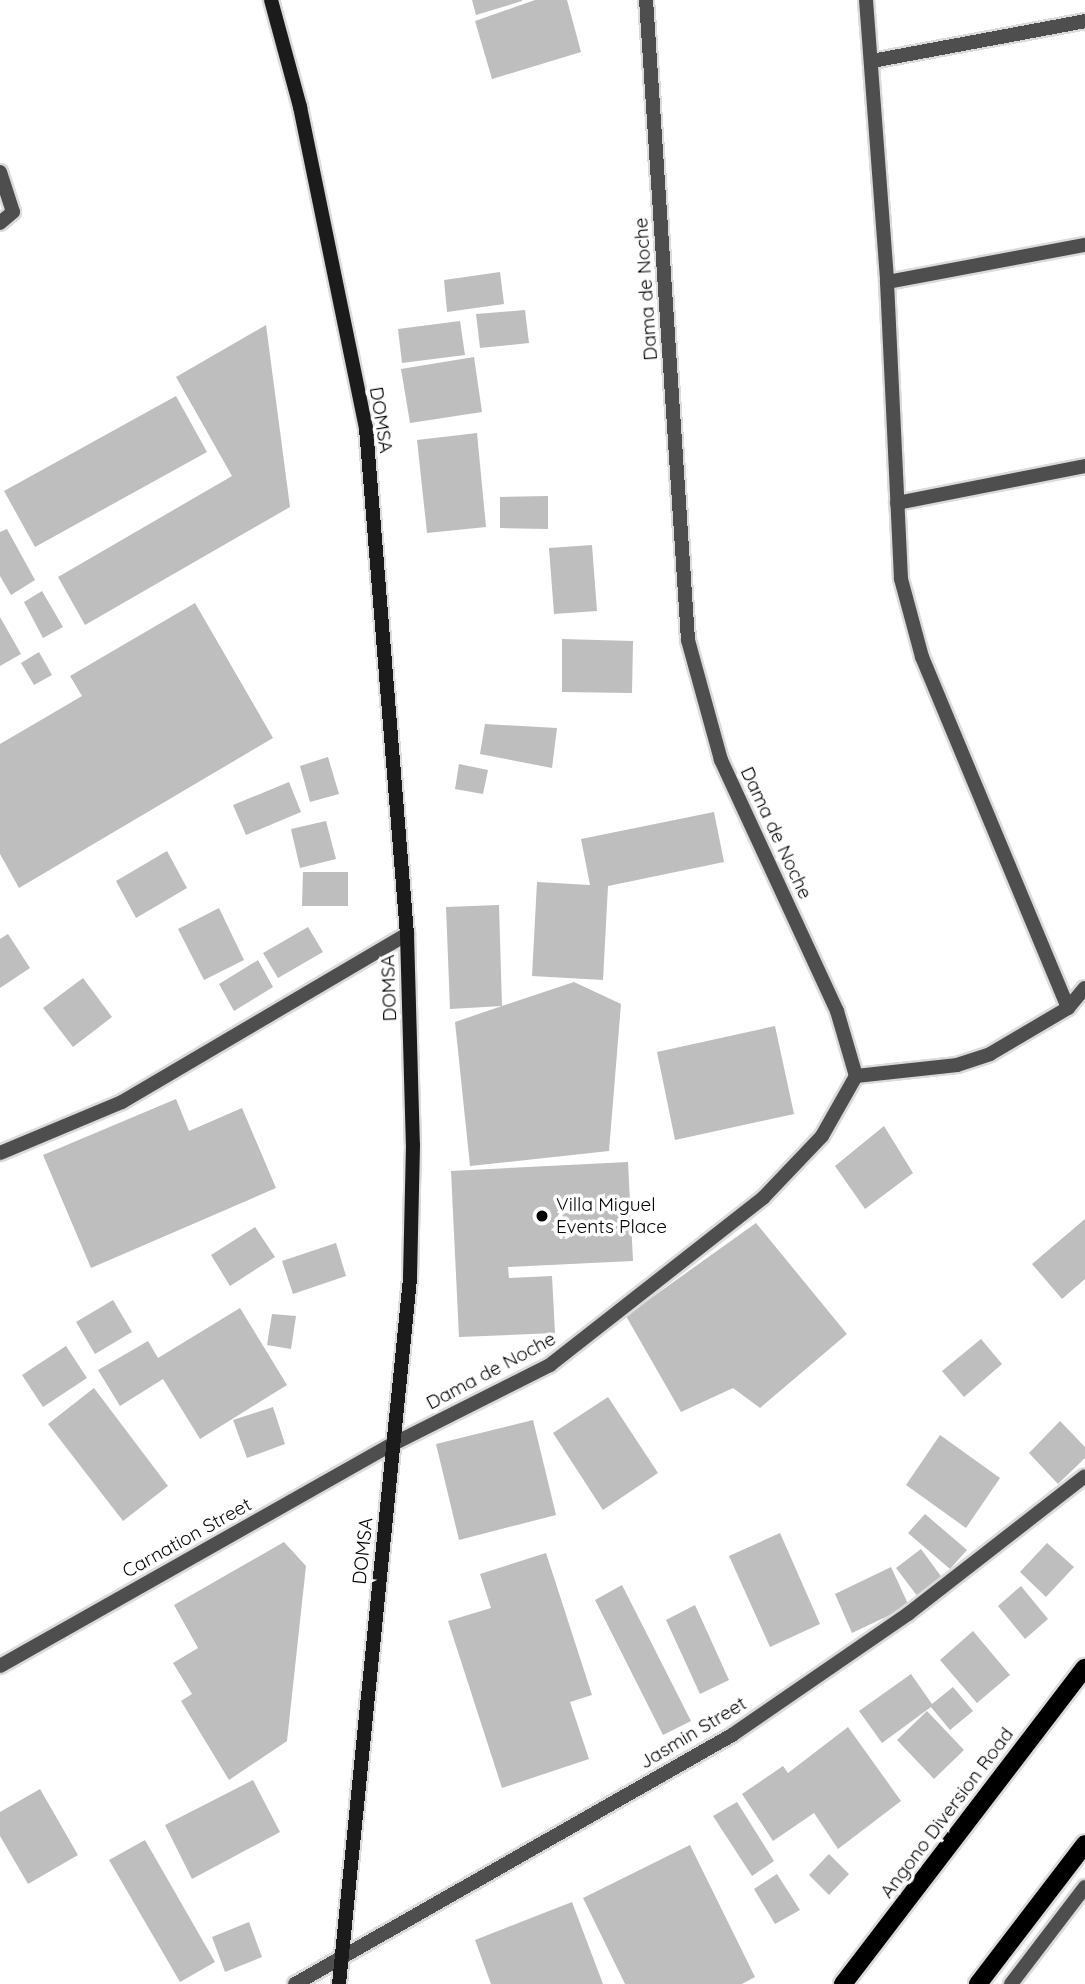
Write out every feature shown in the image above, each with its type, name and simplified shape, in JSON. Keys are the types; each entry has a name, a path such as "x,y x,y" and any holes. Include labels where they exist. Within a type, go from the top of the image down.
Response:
{"main road":[{"name":"DOMSA","path":"271,0 300,107 366,428 407,934 413,1145 410,1279 340,1984"},
{"name":"Angono Diversion Road","path":"843,1984 1085,1668"},
{"path":"978,1984 1085,1844"}],"street":[{"name":"Dama de Noche","path":"394,1444 550,1365 624,1311 763,1198 822,1136 856,1076 837,1011 721,760 688,640 646,0"},
{"path":"866,0 887,282 901,579 922,657 1068,1008"},
{"path":"872,61 1085,22"},
{"path":"0,172 13,212 0,223"},
{"path":"887,282 1085,245"},
{"path":"897,503 1085,466"},
{"path":"0,1153 122,1102 407,934"},
{"path":"856,1076 957,1065 990,1054 1068,1008 1085,988"},
{"name":"Carnation Street","path":"0,1666 394,1444"},
{"name":"Jasmin Street","path":"295,1984 732,1735 908,1614 1085,1476"},
{"path":"1011,1984 1085,1887"}],"building":[{"path":"472,0 522,0 522,1 476,15"},
{"path":"535,0 567,0 581,52 492,79 475,21"},
{"path":"500,272 504,304 447,312 444,280"},
{"path":"525,310 529,343 480,348 476,314"},
{"path":"460,321 465,355 402,363 398,329"},
{"path":"266,325 290,507 85,625 58,577 232,476 176,377"},
{"path":"474,357 482,412 410,423 401,369"},
{"path":"176,396 207,452 35,547 4,491"},
{"path":"477,433 486,527 427,533 417,440"},
{"path":"548,496 548,529 500,528 500,497"},
{"path":"7,529 35,580 11,595 0,576 0,532"},
{"path":"592,545 597,611 554,614 549,548"},
{"path":"42,591 63,627 43,638 24,602"},
{"path":"195,603 273,738 19,888 0,854 0,744 82,696 70,676"},
{"path":"0,617 21,654 0,666"},
{"path":"562,639 633,641 632,693 562,692"},
{"path":"39,652 52,675 34,685 21,663"},
{"path":"485,724 557,728 552,768 480,754"},
{"path":"328,757 339,794 310,802 300,766"},
{"path":"459,764 488,770 483,794 455,789"},
{"path":"289,782 301,812 246,835 233,805"},
{"path":"714,812 724,862 608,886 603,980 532,976 537,882 590,885 581,839"},
{"path":"326,821 336,859 300,868 291,829"},
{"path":"167,851 187,888 136,918 116,881"},
{"path":"303,872 348,872 348,906 302,906"},
{"path":"499,905 502,1006 450,1009 446,907"},
{"path":"219,908 244,960 204,980 178,929"},
{"path":"308,927 323,952 278,978 263,953"},
{"path":"8,934 30,968 0,988 0,939"},
{"path":"258,960 273,987 234,1011 219,984"},
{"path":"83,978 112,1017 73,1047 43,1008"},
{"path":"574,982 621,1004 609,1151 470,1166 455,1022"},
{"path":"775,1026 794,1114 675,1140 657,1052"},
{"path":"176,1099 189,1131 242,1108 276,1188 91,1268 43,1155"},
{"path":"884,1126 913,1173 865,1209 835,1166"},
{"name":"Villa Miguel Events Place","path":"628,1162 633,1261 508,1267 509,1278 552,1276 555,1333 459,1337 451,1171"},
{"path":"1085,1219 1085,1279 1062,1299 1032,1264"},
{"path":"756,1223 847,1334 760,1408 733,1388 681,1412 626,1316"},
{"path":"255,1227 275,1257 230,1286 211,1255"},
{"path":"336,1243 346,1276 293,1294 282,1261"},
{"path":"113,1300 132,1332 95,1354 76,1322"},
{"path":"240,1308 287,1385 200,1439 163,1379 120,1406 98,1370 148,1341 158,1358"},
{"path":"272,1314 296,1316 291,1349 267,1345"},
{"path":"981,1339 1002,1364 964,1397 942,1371"},
{"path":"66,1346 87,1378 43,1407 22,1375"},
{"path":"94,1388 168,1486 123,1521 48,1424"},
{"path":"608,1397 658,1473 603,1510 553,1433"},
{"path":"273,1407 285,1444 247,1458 233,1420"},
{"path":"533,1420 556,1515 459,1540 436,1444"},
{"path":"1060,1421 1085,1447 1085,1458 1058,1484 1029,1453"},
{"path":"940,1435 1000,1478 966,1528 906,1485"},
{"path":"925,1514 967,1550 950,1569 908,1533"},
{"path":"780,1533 820,1624 770,1647 729,1556"},
{"path":"284,1542 306,1566 287,1741 229,1780 181,1701 192,1694 173,1663 198,1648 174,1605"},
{"path":"1047,1543 1074,1567 1046,1597 1020,1572"},
{"path":"921,1549 943,1579 918,1597 896,1568"},
{"path":"546,1553 592,1695 570,1702 589,1759 502,1788 448,1621 491,1608 480,1574"},
{"path":"891,1567 909,1606 852,1633 835,1594"},
{"path":"622,1585 691,1721 663,1735 595,1600"},
{"path":"1021,1586 1048,1619 1025,1639 998,1606"},
{"path":"695,1605 729,1680 700,1694 666,1620"},
{"path":"973,1631 1010,1675 977,1703 940,1660"},
{"path":"911,1674 932,1704 953,1687 973,1711 950,1730 931,1707 882,1743 859,1711"},
{"path":"927,1711 964,1750 934,1779 897,1740"},
{"path":"848,1727 901,1801 838,1849 814,1813 773,1841 742,1794 783,1766 788,1773"},
{"path":"253,1780 280,1832 192,1879 165,1825"},
{"path":"40,1789 78,1855 28,1884 0,1836 0,1812"},
{"path":"737,1802 774,1861 752,1876 713,1816"},
{"path":"145,1840 215,1962 180,1982 109,1860"},
{"path":"690,1845 755,1977 742,1984 625,1984 583,1898"},
{"path":"829,1854 849,1874 829,1895 809,1875"},
{"path":"777,1874 800,1910 775,1924 754,1889"},
{"path":"572,1902 603,1984 491,1984 475,1940"},
{"path":"249,1922 262,1957 225,1972 212,1937"}],"place":[{"name":"Villa Miguel Events Place","path":"542,1216"}]}
